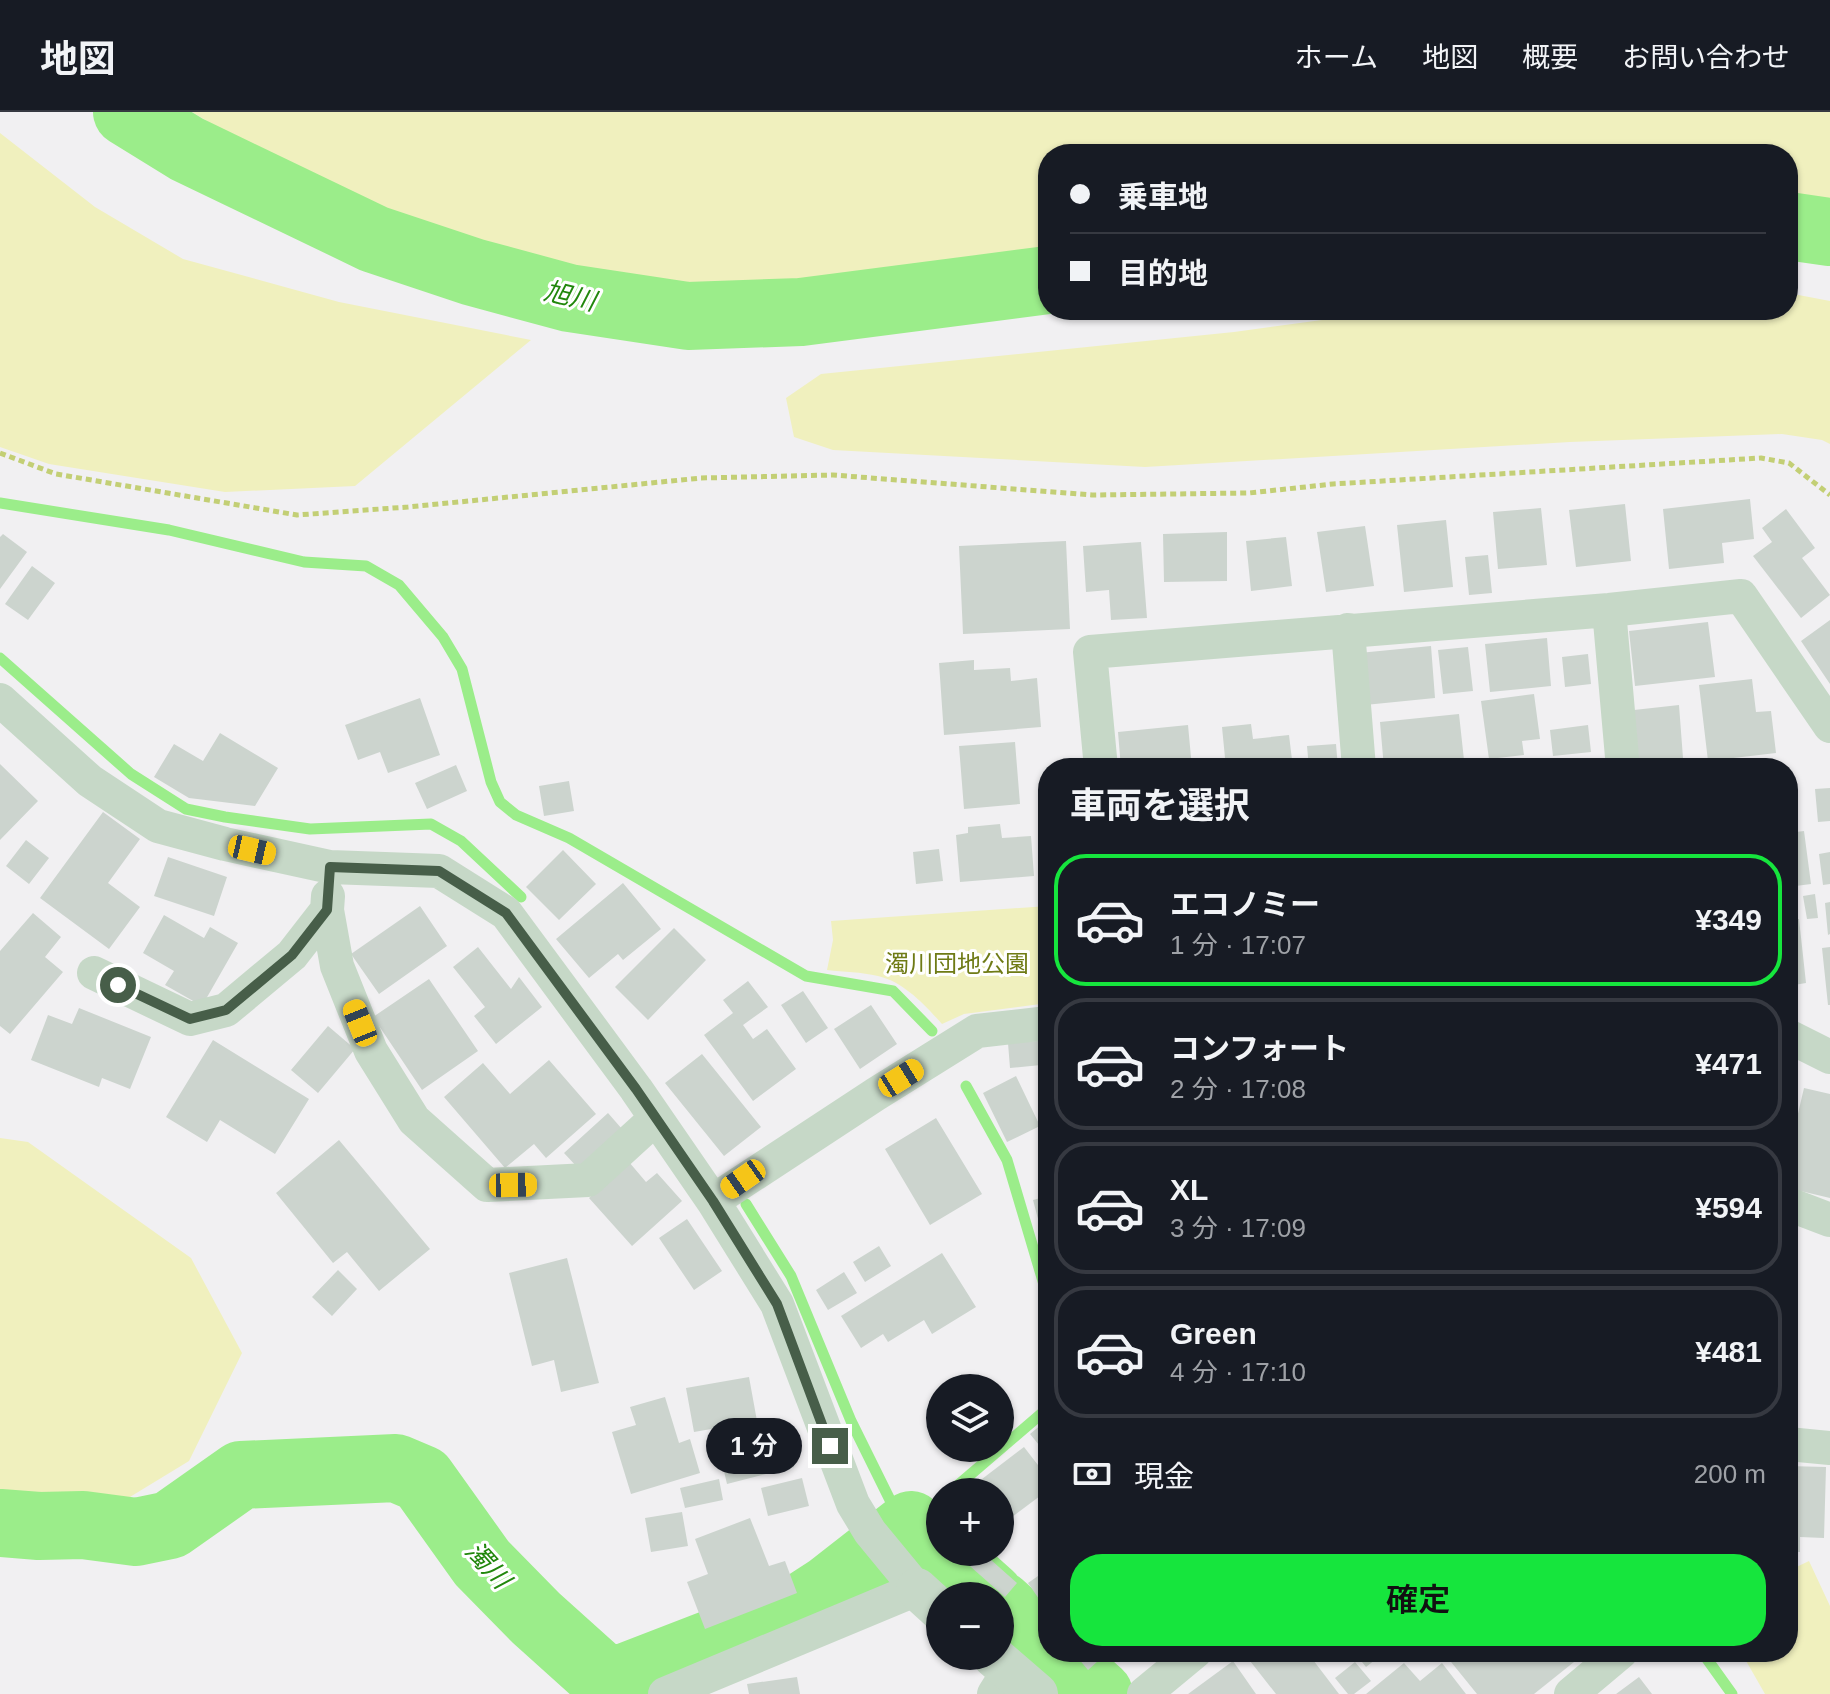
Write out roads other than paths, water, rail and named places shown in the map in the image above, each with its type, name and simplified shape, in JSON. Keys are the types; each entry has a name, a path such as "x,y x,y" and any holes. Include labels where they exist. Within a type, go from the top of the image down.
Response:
{"street":[{"path":"1100,758 1090,652 1609,610 1741,596 1830,726"},
{"path":"1609,610 1622,758"},
{"path":"1348,630 1358,758"},
{"path":"7,717 90,781 158,826 330,867 439,871 506,913 713,1201 777,1304 853,1504 870,1532 917,1588 665,1694"},
{"path":"330,867 327,910 337,966 371,1051 414,1120 487,1185 588,1180 656,1118"},
{"path":"94,973 190,1019 226,1010 292,955 327,910"},
{"path":"713,1201 977,1031 1038,1024"},
{"path":"1798,1041 1830,1057"},
{"path":"1798,1208 1830,1220"},
{"path":"1798,1445 1830,1448"},
{"path":"1144,1694 1183,1662"},
{"path":"1571,1694 1609,1662"}],"waterway":[{"name":"旭川","path":"127,112 187,149 374,239 473,272 569,298 688,316 801,312 1038,281"},
{"name":"旭川","path":"1798,227 1830,232"},
{"path":"0,503 169,530 304,562 366,566 399,585 443,637 462,669 491,782 500,802 516,815 569,838 806,976 893,991 932,1031"},
{"path":"0,658 131,774 186,809 310,829 431,824 461,841 521,897"},
{"path":"966,1086 1007,1160 1038,1264"},
{"path":"746,1204 791,1276 851,1421 893,1506 911,1525 926,1512"},
{"path":"966,1478 1038,1417"},
{"name":"濁川","path":"0,1523 83,1525 136,1532 170,1525 241,1475 396,1468 422,1479 482,1563 536,1618 605,1680 626,1677 792,1613 829,1589 911,1525 926,1538"},
{"name":"濁川","path":"957,1566 974,1582"},
{"name":"濁川","path":"1014,1618 1038,1639"},
{"name":"濁川","path":"1063,1662 1099,1694"},
{"path":"1709,1662 1732,1694"}],"park label":[{"name":"濁川団地公園","path":"957,963"}]}
